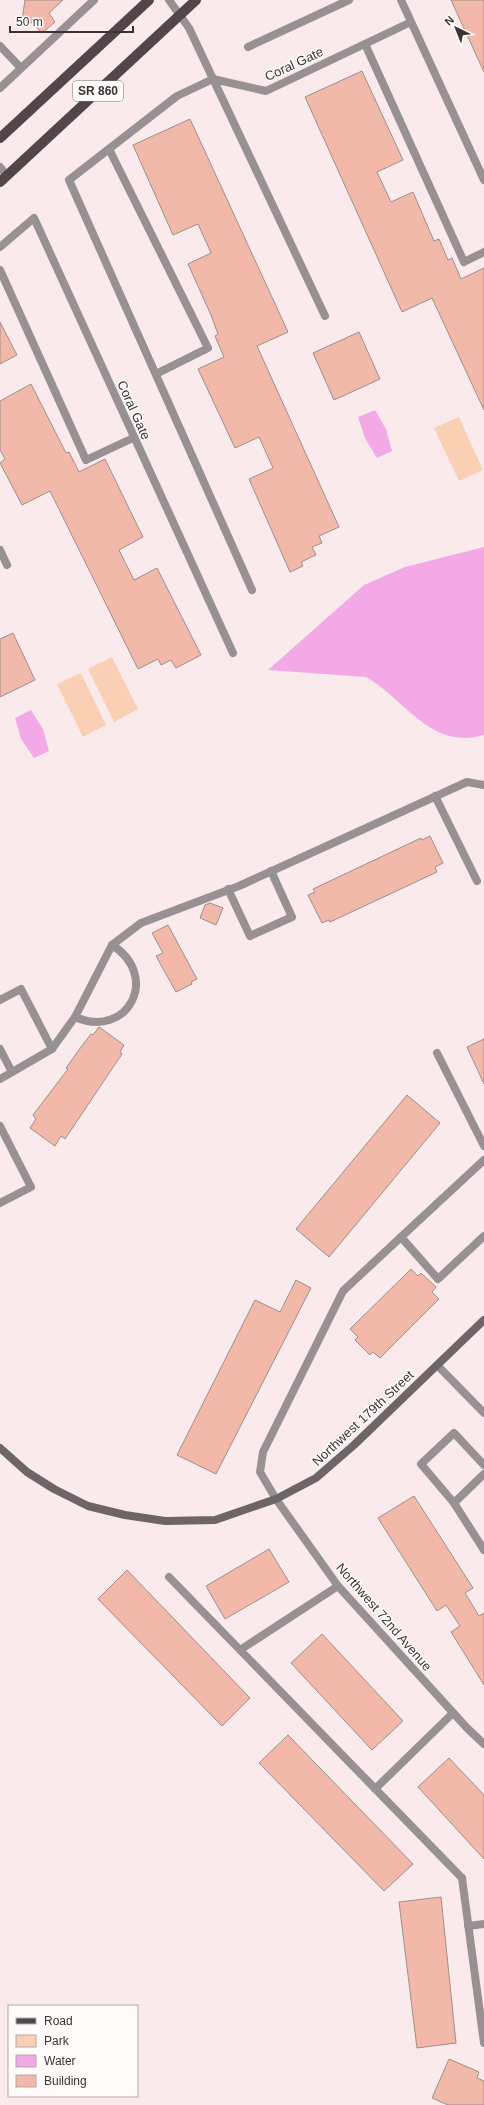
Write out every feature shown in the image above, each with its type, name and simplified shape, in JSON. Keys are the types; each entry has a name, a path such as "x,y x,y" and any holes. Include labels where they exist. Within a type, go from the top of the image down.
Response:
{"main road":[{"name":"SR 860","path":"0,138 148,0"},
{"name":"SR 860","path":"4,179 196,0"}],"street":[{"path":"0,88 94,0"},
{"path":"169,0 181,14 325,316"},
{"path":"248,47 349,0"},
{"path":"400,0 484,180"},
{"name":"Coral Gate","path":"213,79 266,91 411,22"},
{"path":"365,44 464,262 484,252"},
{"path":"0,46 21,68"},
{"path":"213,79 177,96 69,180 252,590"},
{"path":"109,149 208,348 156,374"},
{"path":"0,167 4,179"},
{"name":"Coral Gate","path":"0,247 34,218 233,653"},
{"path":"0,270 86,460 134,438"},
{"path":"0,550 7,565"},
{"path":"0,1079 52,1050 75,1017 112,946 141,923 271,871 467,782 484,785"},
{"path":"435,796 476,881"},
{"path":"228,889 250,936 292,917 271,871"},
{"path":"75,1017 87,1022 101,1023 114,1020 125,1012 132,1001 136,988 136,975 132,963 124,952 112,946"},
{"path":"0,1000 21,989 52,1050"},
{"path":"0,1049 12,1072"},
{"path":"437,1053 484,1146"},
{"path":"0,1126 31,1187 0,1203"},
{"name":"Northwest 72nd Avenue","path":"484,1160 401,1236 343,1292 263,1452 260,1472 276,1499 338,1586 453,1713 484,1744"},
{"path":"401,1236 438,1279 484,1236"},
{"name":"Northwest 179th Street","path":"0,1448 27,1472 54,1489 88,1506 125,1516 165,1521 215,1520 276,1499 316,1478 354,1445 484,1320"},
{"path":"437,1365 484,1413"},
{"path":"484,1465 454,1433 420,1464 454,1503 484,1550"},
{"path":"454,1503 484,1474"},
{"path":"169,1576 462,1878 484,2043"},
{"path":"240,1650 338,1586"},
{"path":"375,1789 453,1713"},
{"path":"468,1926 484,1924"}],"green space":[{"path":"459,417 483,470 459,481 434,428"},
{"path":"112,657 138,709 114,722 88,669"},
{"path":"81,673 106,725 83,737 57,684"}],"water":[{"path":"375,410 386,429 392,451 377,458 365,438 358,417"},
{"path":"484,547 484,735 465,738 449,736 434,729 420,720 380,686 366,677 268,670 364,585 405,567"},
{"path":"31,710 43,729 49,751 34,758 21,739 15,718"}],"building":[{"path":"25,0 63,0 49,13 55,22 42,33 32,23 22,20"},
{"path":"451,0 484,0 484,72"},
{"path":"362,71 403,160 377,172 391,202 413,192 434,241 439,239 448,260 452,258 461,279 484,268 484,410 432,298 402,312 305,97"},
{"path":"190,119 288,332 257,346 339,527 319,536 322,543 312,547 316,555 301,562 303,566 290,572 249,479 273,468 259,437 235,448 198,369 224,357 215,336 218,334 211,315 188,264 211,253 198,224 173,235 133,145"},
{"path":"0,322 17,355 0,364"},
{"path":"359,332 380,379 334,400 313,353"},
{"path":"31,384 66,453 69,452 79,472 105,459 143,537 119,550 134,580 157,568 201,655 176,668 171,660 161,665 158,659 138,669 50,491 22,505 0,463 5,459 0,450 0,401"},
{"path":"13,633 35,680 0,697 0,639"},
{"path":"430,836 443,863 435,867 437,872 330,922 329,920 322,923 308,895 315,892 313,889 421,838 422,840"},
{"path":"210,903 223,908 216,925 200,918 205,905"},
{"path":"168,925 197,979 191,982 192,984 176,992 156,956 163,953 152,933"},
{"path":"99,1027 124,1045 120,1052 122,1054 65,1139 61,1136 55,1146 30,1128 36,1119 33,1115 68,1069 66,1068 81,1047 91,1034 93,1035"},
{"path":"484,1039 484,1084 467,1047"},
{"path":"407,1095 440,1123 329,1257 296,1229"},
{"path":"411,1269 418,1276 421,1273 436,1287 432,1292 439,1299 380,1358 373,1352 370,1355 355,1340 358,1337 350,1329"},
{"path":"296,1280 311,1288 216,1474 177,1455 255,1300 280,1312"},
{"path":"414,1496 473,1588 465,1593 479,1616 484,1613 484,1685 451,1632 460,1626 446,1605 437,1611 378,1518"},
{"path":"269,1549 289,1582 225,1619 206,1586"},
{"path":"127,1570 250,1698 222,1726 98,1599"},
{"path":"322,1634 403,1721 372,1750 291,1663"},
{"path":"288,1735 413,1864 384,1891 259,1763"},
{"path":"449,1758 484,1795 484,1859 418,1787"},
{"path":"441,1897 456,2043 417,2048 399,1902"},
{"path":"449,2059 479,2072 477,2078 484,2081 484,2105 448,2105 432,2098"}]}
